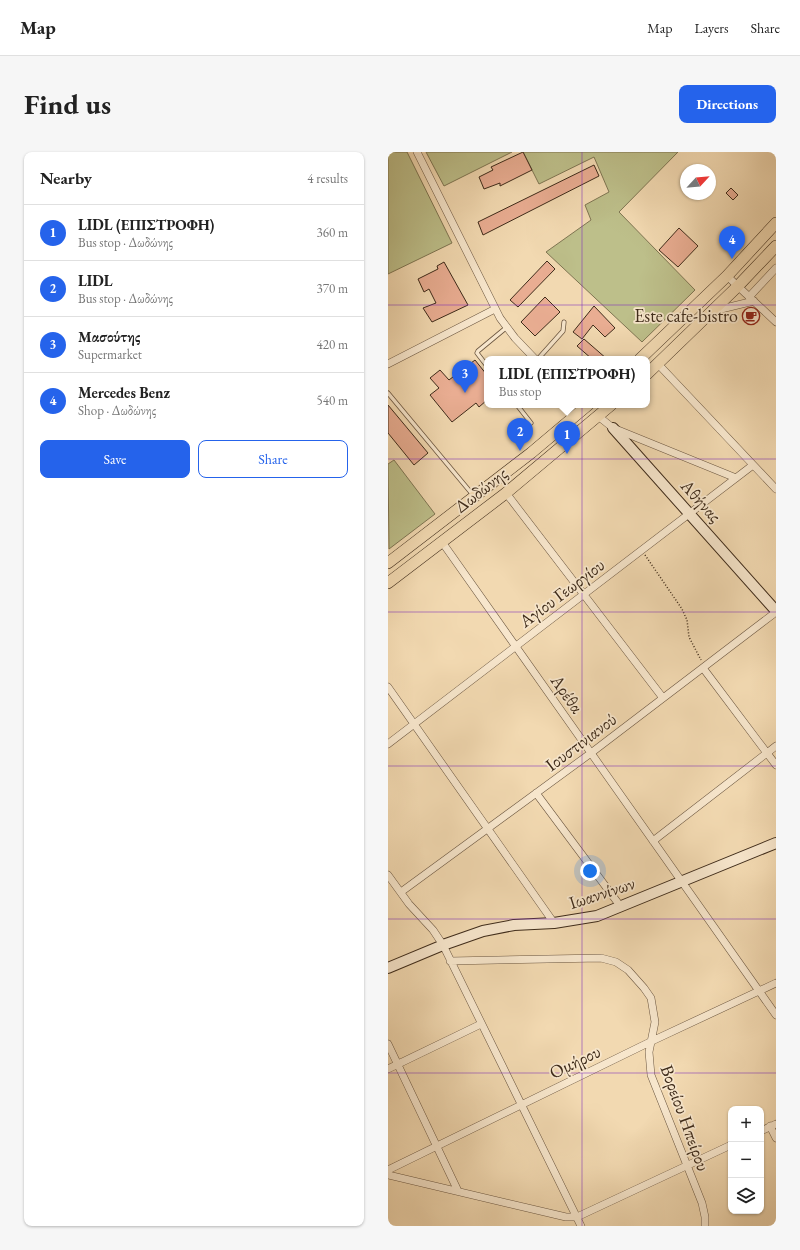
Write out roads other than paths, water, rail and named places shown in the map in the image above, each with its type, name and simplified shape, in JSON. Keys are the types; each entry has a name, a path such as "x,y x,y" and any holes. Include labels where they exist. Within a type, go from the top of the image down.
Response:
{"main road":[{"path":"643,356 729,274 776,223"},
{"path":"650,371 713,311 776,246"},
{"name":"Δωδώνης","path":"388,563 475,496 582,408"},
{"name":"Δωδώνης","path":"388,583 506,493 607,408"},
{"name":"Αθήνας","path":"613,428 776,612"},
{"name":"Ιωαννίνων","path":"388,968 442,945 495,928 554,923 589,918 621,907 776,843"}],"street":[{"path":"417,152 495,308 507,327 533,356"},
{"path":"713,311 752,299 776,268"},
{"path":"729,274 776,322"},
{"path":"388,364 495,308"},
{"path":"658,364 776,489"},
{"name":"Αθήνας","path":"598,416 613,428"},
{"path":"613,428 736,478"},
{"name":"Αγίου Γεωργίου","path":"388,744 753,465"},
{"path":"506,493 664,698"},
{"name":"Αρέθα","path":"442,542 776,1015"},
{"name":"Ιουστινιανού","path":"401,892 591,753 776,612"},
{"path":"703,668 776,765"},
{"path":"388,687 554,923"},
{"path":"653,841 776,746"},
{"path":"536,793 621,907"},
{"path":"388,875 433,930 442,945 581,1226"},
{"name":"Βορείου Ηπείρου","path":"450,961 601,958 616,962 636,978 651,998 656,1022 648,1059 651,1075 705,1211 705,1226"},
{"name":"Ομήρου","path":"388,1170 652,1041 776,983"},
{"path":"388,1069 481,1024"},
{"path":"388,1044 458,1191"},
{"path":"764,1130 773,1125 776,1138"},
{"path":"388,1175 566,1217 577,1217 728,1146"}],"lane":[{"path":"539,356 564,331 564,322"},
{"path":"484,362 477,353 478,351 507,327"},
{"path":"388,393 475,496"},
{"path":"519,408 531,423"}],"place":[{"name":"Mercedes Benz","path":"732,259"},
{"name":"Este cafe-bistro","path":"751,316"},
{"name":"Μασούτης","path":"465,393"},
{"name":"LIDL","path":"520,451"},
{"name":"LIDL (ΕΠΙΣΤΡΟΦΗ)","path":"567,454"}]}
